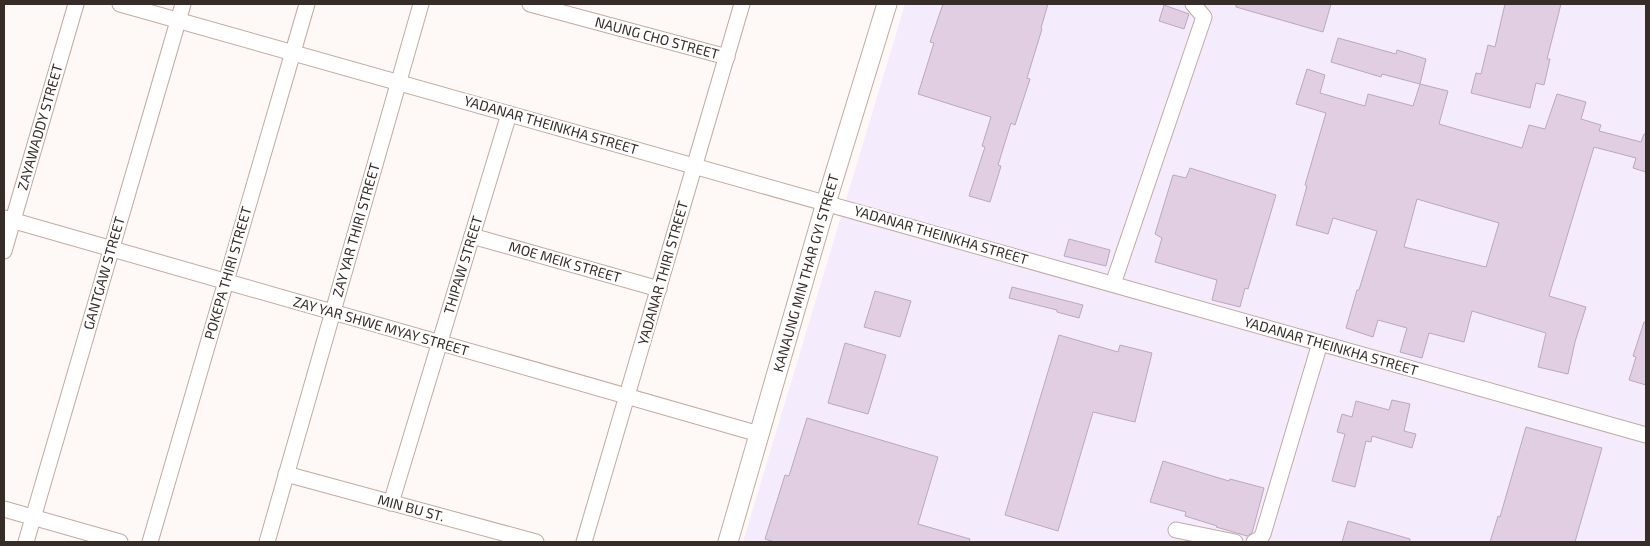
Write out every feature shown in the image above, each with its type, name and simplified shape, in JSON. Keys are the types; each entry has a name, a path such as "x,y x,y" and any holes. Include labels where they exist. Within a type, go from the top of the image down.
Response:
{"street":[{"name":"ZAYAWADDY STREET","path":"4,251 8,220 76,4"},
{"name":"YADANAR THEINKHA STREET","path":"120,4 1646,435"},
{"name":"GANTGAW STREET","path":"26,542 183,4"},
{"name":"POKEPA THIRI STREET","path":"150,542 307,4"},
{"name":"ZAY YAR THIRI STREET","path":"266,542 421,4"},
{"name":"YADANAR THIRI STREET","path":"584,542 742,4"},
{"name":"KANAUNG MIN THAR GYI STREET","path":"728,542 826,203 887,4"},
{"path":"1113,284 1204,17 1193,4"},
{"name":"NAUNG CHO STREET","path":"537,5 727,57"},
{"name":"THIPAW STREET","path":"391,503 509,114"},
{"name":"ZAY YAR SHWE MYAY STREET","path":"8,220 759,434"},
{"name":"MOE MEIK STREET","path":"472,236 659,289"},
{"path":"1254,542 1263,534 1320,343"},
{"name":"MIN BU ST.","path":"286,474 536,542"},
{"path":"4,509 120,542"},
{"path":"1176,530 1235,542"}],"shaded area":[{"path":"905,4 1646,4 1646,542 743,542"}],"building":[{"path":"943,4 1048,4 1027,78 1030,79 1015,125 1011,123 998,165 1001,166 990,202 969,196 985,147 982,146 991,117 918,94 934,43 930,42"},
{"path":"1236,4 1331,4 1323,32 1236,7"},
{"path":"1505,4 1561,4 1547,59 1550,59 1544,85 1536,83 1530,108 1471,93 1476,73 1481,74 1488,45 1495,47"},
{"path":"1164,5 1189,14 1184,29 1159,21"},
{"path":"1338,38 1396,54 1397,50 1426,59 1420,84 1382,74 1381,77 1331,62"},
{"path":"1307,69 1325,75 1320,93 1365,106 1368,94 1413,106 1420,84 1448,91 1439,124 1522,148 1529,125 1545,129 1557,94 1586,102 1581,119 1601,125 1599,131 1641,142 1644,134 1646,134 1646,172 1633,168 1636,158 1594,147 1549,296 1586,307 1575,342 1568,374 1538,367 1546,333 1472,311 1464,342 1429,333 1422,358 1400,352 1407,328 1378,320 1373,337 1346,328 1377,231 1333,218 1328,234 1296,225 1307,186 1305,185 1326,113 1296,104","holes":["1417,199 1499,223 1486,267 1404,247"]},
{"path":"1190,168 1276,195 1248,289 1245,288 1240,307 1212,300 1217,280 1155,262 1162,238 1155,234 1173,175 1186,178"},
{"path":"1069,239 1110,250 1106,266 1064,256"},
{"path":"1012,287 1083,305 1079,318 1057,312 1057,310 1009,298"},
{"path":"875,291 911,301 900,337 864,327"},
{"path":"1644,322 1646,323 1646,385 1629,380 1636,357 1633,356"},
{"path":"1059,335 1118,352 1120,345 1152,353 1135,422 1093,412 1058,531 1005,515"},
{"path":"845,343 886,355 868,414 828,403"},
{"path":"1392,400 1410,404 1404,431 1416,434 1412,448 1372,436 1371,442 1366,441 1355,487 1332,481 1345,434 1337,432 1342,414 1352,417 1356,401 1389,410"},
{"path":"807,418 938,457 918,524 970,539 969,542 775,542 765,539 785,475 789,476"},
{"path":"1526,427 1602,448 1575,542 1490,542 1498,516 1500,517"},
{"path":"1163,461 1229,481 1230,479 1264,488 1252,533 1247,536 1216,527 1185,516 1186,512 1150,502"},
{"path":"1348,521 1410,539 1410,542 1342,542"}]}
